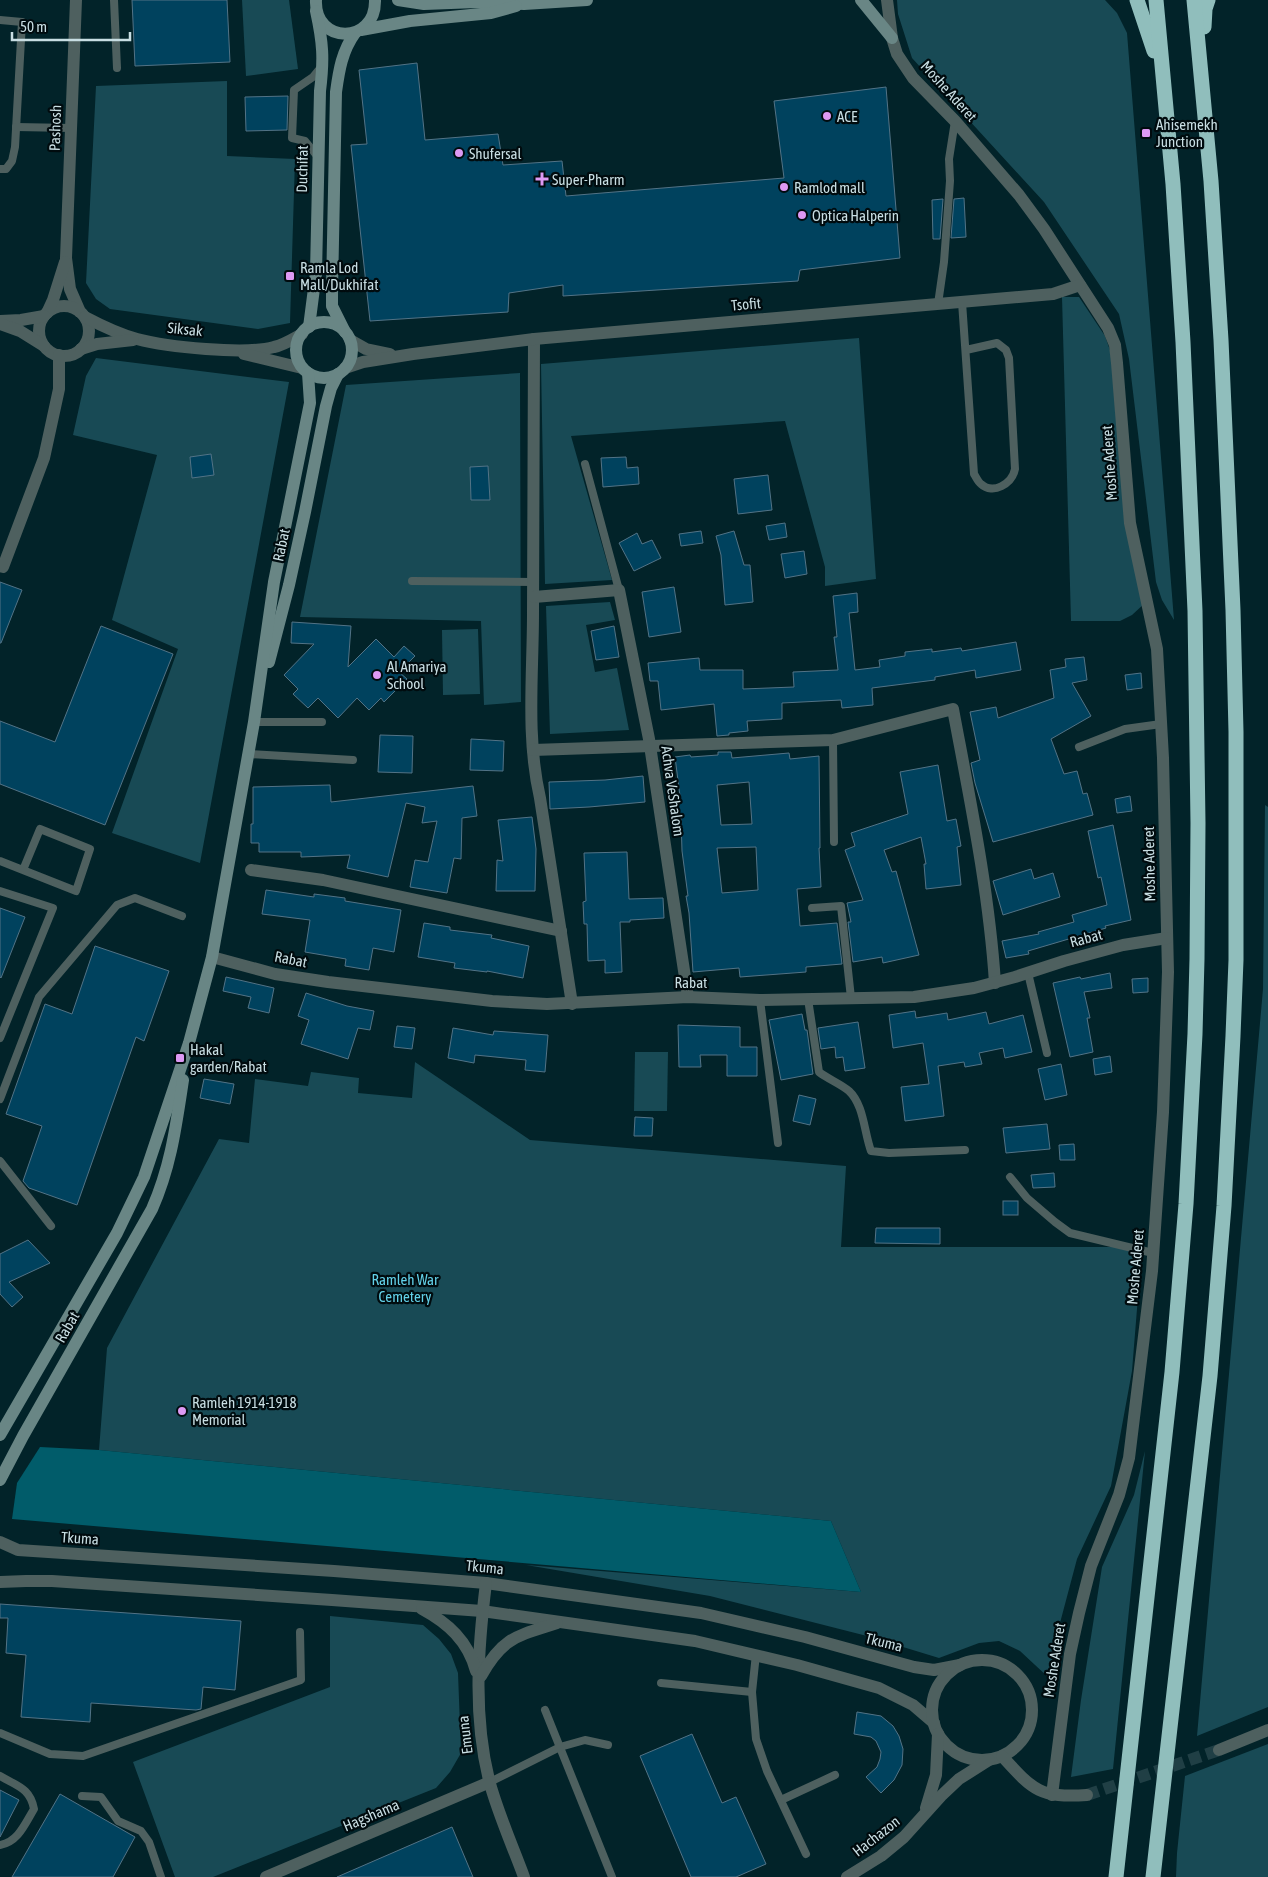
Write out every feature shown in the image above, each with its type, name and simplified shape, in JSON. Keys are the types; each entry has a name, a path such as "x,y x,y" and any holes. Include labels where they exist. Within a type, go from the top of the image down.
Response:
{"highway":[{"path":"1137,0 1163,81"},
{"path":"1114,1877 1121,1833 1173,1362 1186,1204 1197,959 1198,796 1195,611 1183,342 1173,184 1156,0"},
{"path":"1153,1877 1210,1376 1225,1196 1236,960 1233,610 1221,340 1211,181 1194,0"},
{"path":"1200,66 1205,9 1208,0"}],"street":[{"name":"Pashosh","path":"76,0 66,258 70,289 82,314"},
{"path":"347,336 332,324 316,324 305,331 298,340 296,355 305,371 323,378 342,371 352,355 347,336 332,306 336,92 344,49 358,31 368,24 375,9 375,0"},
{"path":"398,0 424,4 477,2 524,4 587,0"},
{"path":"861,0 892,38"},
{"name":"Moshe Aderet","path":"887,0 892,38 897,54 913,78 955,121 1019,195 1044,229 1108,328 1115,345 1120,389 1130,523 1157,649 1168,972 1163,1112 1153,1253 1129,1458 1119,1495 1091,1566 1077,1621 1070,1654 1052,1794"},
{"path":"316,3 320,20 327,28 345,34 410,21 491,13 524,4"},
{"name":"Duchifat","path":"305,331 316,273 320,91 323,65 323,40 316,3"},
{"name":"Pashosh","path":"45,314 53,300 66,258"},
{"name":"Tsofit","path":"342,371 363,362 534,339 1054,294 1080,285"},
{"path":"67,306 82,314 88,323 88,337 81,349 75,353 59,355 50,352 20,330 0,323 45,314 52,309 67,306"},
{"path":"44,346 40,339 39,331 45,314"},
{"name":"Siksak","path":"82,314 108,329 138,339 229,350 274,347 305,331"},
{"name":"Tsofit","path":"347,336 366,349 387,354 413,354"},
{"name":"Siksak","path":"81,349 97,344 138,339"},
{"path":"534,339 534,597 530,708 534,770 572,1004"},
{"name":"Siksak","path":"229,350 305,371"},
{"path":"4,567 44,458 59,389 59,355"},
{"name":"Rabat","path":"0,1435 117,1233 134,1200 144,1177 189,1043 212,957 254,722 274,582 310,403 305,371"},
{"name":"Rabat","path":"254,722 289,585 326,406 331,388 342,371"},
{"path":"534,597 619,590"},
{"name":"Achva VeShalom","path":"619,590 650,747 688,997"},
{"path":"533,750 832,740 953,710 986,894 995,983"},
{"path":"252,870 323,880 561,930"},
{"name":"Rabat","path":"212,957 274,974 328,982 492,1001 572,1004 688,997 760,1000 914,997 974,988 1124,945 1167,938"},
{"name":"Rabat","path":"0,1480 23,1436 135,1242 156,1201 163,1184 171,1152 189,1043"},
{"name":"Tkuma","path":"0,1542 18,1550 486,1583 701,1613 804,1636 914,1667 934,1670 960,1665"},
{"path":"0,1582 26,1580 418,1606 482,1612 695,1641 756,1654 879,1688 913,1706 936,1728 948,1746 960,1755 974,1759 996,1758 1015,1747 1026,1735 1031,1720 1032,1704 1028,1688 1019,1675 1006,1666 991,1660 975,1660 960,1665 946,1675 936,1689 932,1706 936,1728"},
{"name":"Emuna","path":"486,1583 482,1612 478,1699 480,1728 490,1782 524,1877"},
{"path":"418,1606 434,1615 452,1629 470,1653 479,1680"},
{"path":"479,1680 492,1656 504,1644 518,1635 560,1622"},
{"name":"Hachazon","path":"922,1818 936,1775 936,1728"},
{"path":"1219,1750 1268,1730"},
{"path":"996,1758 1030,1785 1046,1794 1064,1796 1087,1795"},
{"name":"Hachazon","path":"847,1877 881,1856 904,1837 959,1779 996,1758"},
{"name":"Hagshama","path":"266,1877 490,1782"}],"lane":[{"path":"114,0 117,68"},
{"path":"0,20 22,22 16,148 12,160 6,169 0,169"},
{"path":"319,158 305,141 292,138 294,90 313,77 323,65"},
{"path":"938,304 944,262 950,181 949,159 955,121"},
{"path":"16,127 71,128"},
{"path":"962,302 974,474 981,485 988,487 1003,486 1014,475 1015,469 1009,358 1006,350 997,343 966,350"},
{"path":"585,464 619,590"},
{"path":"412,581 534,582"},
{"path":"254,722 322,722"},
{"path":"1079,748 1126,729 1161,724"},
{"path":"832,740 834,842"},
{"path":"248,754 353,760"},
{"path":"0,862 76,891 90,848 40,829 23,870"},
{"path":"0,891 53,908 0,1038"},
{"path":"0,1098 39,997 117,905 135,898 182,916"},
{"path":"812,908 841,906 851,998"},
{"path":"1028,973 1047,1053"},
{"path":"808,999 819,1072 849,1091 860,1106 871,1151 889,1153 965,1150"},
{"path":"760,1000 778,1143"},
{"path":"0,1161 51,1226"},
{"path":"1010,1177 1027,1198 1070,1233 1153,1253"},
{"path":"0,1733 50,1754 83,1756 301,1680 300,1632"},
{"path":"756,1654 752,1692 756,1739 767,1771 806,1854"},
{"path":"661,1683 752,1692"},
{"path":"545,1710 612,1877"},
{"path":"490,1782 560,1747 585,1740 608,1745"},
{"path":"781,1800 835,1775"},
{"path":"0,1776 27,1792 32,1799 34,1809 15,1838 10,1843 0,1845"},
{"path":"82,1796 101,1796 118,1821 141,1831 149,1842 161,1877"}],"green space":[{"path":"242,0 289,0 298,69 246,76"},
{"path":"897,0 1105,0 1117,13 1127,33 1174,620 1162,600 1156,582 1129,359 1119,314 1044,202 912,58 898,14"},
{"path":"227,81 227,156 295,159 290,323 258,329 110,309 96,299 86,283 96,86"},
{"path":"1062,297 1079,297 1105,336 1112,356 1145,603 1132,615 1120,621 1071,621"},
{"path":"859,338 876,579 825,586 825,567 785,421 571,436 612,580 545,584 541,364"},
{"path":"96,358 289,382 200,863 112,833 178,649 112,620 157,455 73,435 86,376"},
{"path":"520,373 521,702 484,705 481,621 300,617 346,385"},
{"path":"610,602 615,620 586,625 595,672 617,668 629,730 550,734 546,606"},
{"path":"478,629 480,694 443,695 442,630"},
{"path":"1265,805 1268,807 1268,1707 1197,1736 1263,989"},
{"path":"635,1052 668,1052 667,1111 634,1111"},
{"name":"Ramleh War Cemetery","path":"415,1062 530,1140 846,1166 841,1247 1142,1247 1132,1371 1111,1486 1077,1559 1056,1638 1049,1678 1020,1651 999,1641 979,1643 939,1658 867,1636 710,1596 526,1565 861,1592 831,1521 99,1450 107,1348 219,1139 249,1143 255,1079 308,1086 311,1072 359,1078 358,1093 412,1098"},
{"path":"1145,1451 1113,1769 1071,1777 1102,1567 1134,1495"},
{"path":"330,1616 423,1625 439,1639 451,1654 458,1673 461,1753 450,1772 436,1788 213,1877 175,1877 133,1762 330,1687"},
{"path":"1268,1744 1268,1877 1176,1877 1185,1776"}],"shaded area":[{"path":"40,1447 99,1450 831,1521 861,1592 12,1519 17,1483"}],"building":[{"path":"132,0 227,0 230,62 135,66"},
{"name":"Ramlod mall","path":"417,63 425,140 498,134 503,165 562,161 566,196 784,178 774,101 886,87 900,258 800,270 798,281 563,296 563,285 509,293 508,312 370,321 351,145 367,144 359,70"},
{"path":"288,96 287,130 246,131 245,97"},
{"path":"964,198 966,237 951,238 954,199"},
{"path":"943,199 940,239 933,239 932,200"},
{"path":"211,454 214,475 192,478 190,457"},
{"path":"626,457 627,468 638,467 639,484 603,487 601,458"},
{"path":"488,466 490,500 471,500 470,467"},
{"path":"768,475 772,510 738,514 734,479"},
{"path":"785,523 787,537 769,540 766,526"},
{"path":"701,531 703,543 681,546 679,534"},
{"path":"734,531 744,565 750,565 753,602 725,605 721,555 716,536"},
{"path":"637,533 642,544 652,540 661,558 634,571 619,543"},
{"path":"804,551 807,574 785,578 781,554"},
{"path":"0,582 22,590 1,643 0,643"},
{"path":"674,587 681,632 649,637 642,592"},
{"path":"857,593 858,612 849,613 855,670 880,667 879,660 905,656 905,652 932,649 932,652 961,648 962,651 1016,642 1021,670 976,678 975,670 935,677 935,680 872,688 873,705 842,708 841,700 782,703 782,719 747,721 748,731 729,733 729,735 717,736 714,704 661,710 658,681 650,681 648,663 699,658 700,670 743,670 743,689 794,687 793,672 838,670 834,637 837,637 833,596"},
{"path":"292,622 351,626 348,667 376,639 394,657 404,646 415,656 399,672 407,679 384,702 381,698 369,710 357,698 338,718 318,698 308,708 293,694 298,689 284,675 314,644 291,643"},
{"path":"101,626 173,654 105,825 0,784 0,721 55,742"},
{"path":"614,626 619,657 596,660 591,631"},
{"path":"1084,657 1087,680 1072,683 1091,716 1051,739 1064,774 1077,771 1083,794 1087,793 1093,815 993,842 975,783 971,763 980,760 970,712 996,707 998,718 1054,698 1050,670 1066,667 1065,659"},
{"path":"1141,673 1142,688 1127,690 1125,675"},
{"path":"380,735 413,736 412,773 378,772"},
{"path":"471,739 504,741 503,771 470,770"},
{"path":"718,752 731,752 732,758 789,753 790,759 819,756 821,887 797,889 800,926 837,923 842,964 806,967 806,972 740,977 739,968 693,972 686,896 688,896 682,851 681,818 679,819 677,797 680,796 675,757 718,755","holes":["749,782 752,824 721,825 717,785","756,847 758,890 722,893 717,848"]},
{"path":"938,765 947,821 956,819 961,846 957,847 961,885 926,889 924,864 926,864 921,837 884,850 892,872 896,871 919,955 883,963 882,957 853,962 848,922 851,922 847,903 863,900 845,850 855,846 851,833 908,814 900,772"},
{"path":"643,776 645,802 550,809 549,782 605,780"},
{"path":"330,785 331,802 473,786 477,816 462,818 461,859 454,858 447,893 410,887 415,860 428,862 437,821 422,823 425,807 406,803 388,877 347,868 350,855 301,857 301,852 259,852 259,843 251,843 253,787"},
{"path":"1130,796 1132,811 1117,813 1115,799"},
{"path":"532,817 536,849 535,891 496,891 497,860 503,861 498,820"},
{"path":"1113,825 1131,920 1105,926 1106,928 1028,951 1029,954 1006,958 1002,941 1039,934 1038,932 1074,922 1072,915 1107,905 1101,877 1098,878 1088,831"},
{"path":"627,852 629,899 663,898 664,918 620,922 622,972 605,973 605,960 588,961 587,924 584,924 583,902 586,901 584,853"},
{"path":"1031,869 1034,879 1053,873 1060,897 1003,915 993,881"},
{"path":"266,890 314,897 314,894 345,898 345,901 401,910 394,952 373,948 369,970 345,966 346,959 305,952 310,920 262,914"},
{"path":"0,908 25,917 1,978 0,977"},
{"path":"424,923 450,927 450,930 492,935 491,938 529,946 523,978 487,971 454,968 455,963 418,957"},
{"path":"95,946 169,971 144,1041 136,1037 77,1205 29,1188 23,1181 42,1126 6,1114 45,1004 72,1014"},
{"path":"1110,973 1112,988 1084,992 1090,1018 1087,1018 1093,1052 1070,1057 1053,983"},
{"path":"226,977 274,988 269,1013 248,1008 251,997 223,991"},
{"path":"1148,978 1148,992 1133,993 1132,979"},
{"path":"306,993 347,1006 374,1011 370,1030 358,1028 348,1059 301,1044 309,1020 298,1016"},
{"path":"915,1011 916,1018 947,1013 948,1020 986,1012 989,1024 1023,1015 1032,1052 1005,1058 1003,1048 979,1053 982,1064 965,1067 964,1062 938,1066 944,1116 905,1121 901,1087 929,1084 923,1043 893,1048 889,1015"},
{"path":"802,1014 805,1030 807,1030 813,1074 781,1080 769,1020"},
{"path":"858,1022 865,1068 845,1071 843,1057 836,1058 835,1047 821,1049 818,1028"},
{"path":"678,1025 740,1027 740,1047 757,1047 757,1076 727,1076 727,1055 700,1055 701,1067 679,1067"},
{"path":"397,1026 415,1028 412,1049 394,1047"},
{"path":"453,1028 493,1035 494,1031 548,1035 545,1072 525,1070 526,1060 475,1055 474,1063 448,1058"},
{"path":"1110,1056 1112,1072 1095,1075 1093,1059"},
{"path":"1061,1064 1067,1095 1045,1100 1038,1069"},
{"path":"204,1079 234,1084 230,1104 200,1098"},
{"path":"799,1095 816,1099 810,1125 793,1121"},
{"path":"635,1117 653,1118 652,1136 634,1136"},
{"path":"1047,1124 1050,1149 1006,1153 1003,1128"},
{"path":"1074,1144 1075,1160 1060,1160 1059,1145"},
{"path":"1054,1173 1055,1187 1033,1188 1031,1175"},
{"path":"1003,1201 1018,1201 1018,1215 1003,1215"},
{"path":"876,1228 940,1228 940,1244 875,1243"},
{"path":"28,1240 50,1263 9,1282 23,1297 12,1307 0,1294 0,1254"},
{"path":"0,1604 241,1621 235,1690 203,1687 201,1709 196,1710 91,1703 90,1722 21,1717 26,1655 6,1653 8,1618 0,1618"},
{"path":"857,1712 881,1716 893,1726 899,1736 903,1749 902,1765 894,1780 881,1793 866,1777 877,1767 881,1752 876,1741 871,1737 854,1734"},
{"path":"692,1734 722,1803 736,1797 766,1864 736,1877 691,1877 640,1756"},
{"path":"0,1790 19,1800 0,1837"},
{"path":"60,1794 135,1837 113,1877 12,1877"},
{"path":"452,1827 473,1877 337,1877"}],"tunnel":[{"path":"1087,1795 1219,1750"}],"place":[{"name":"ACE","path":"827,116"},
{"name":"Ahisemekh Junction","path":"1146,133"},
{"name":"Shufersal","path":"459,153"},
{"name":"Super-Pharm","path":"542,179"},
{"name":"Ramlod mall","path":"784,187"},
{"name":"Optica Halperin","path":"802,215"},
{"name":"Ramla Lod Mall/Dukhifat","path":"290,276"},
{"name":"Al Amariya School","path":"377,675"},
{"name":"Hakal garden/Rabat","path":"180,1058"},
{"name":"Ramleh 1914-1918 Memorial","path":"182,1411"}]}
